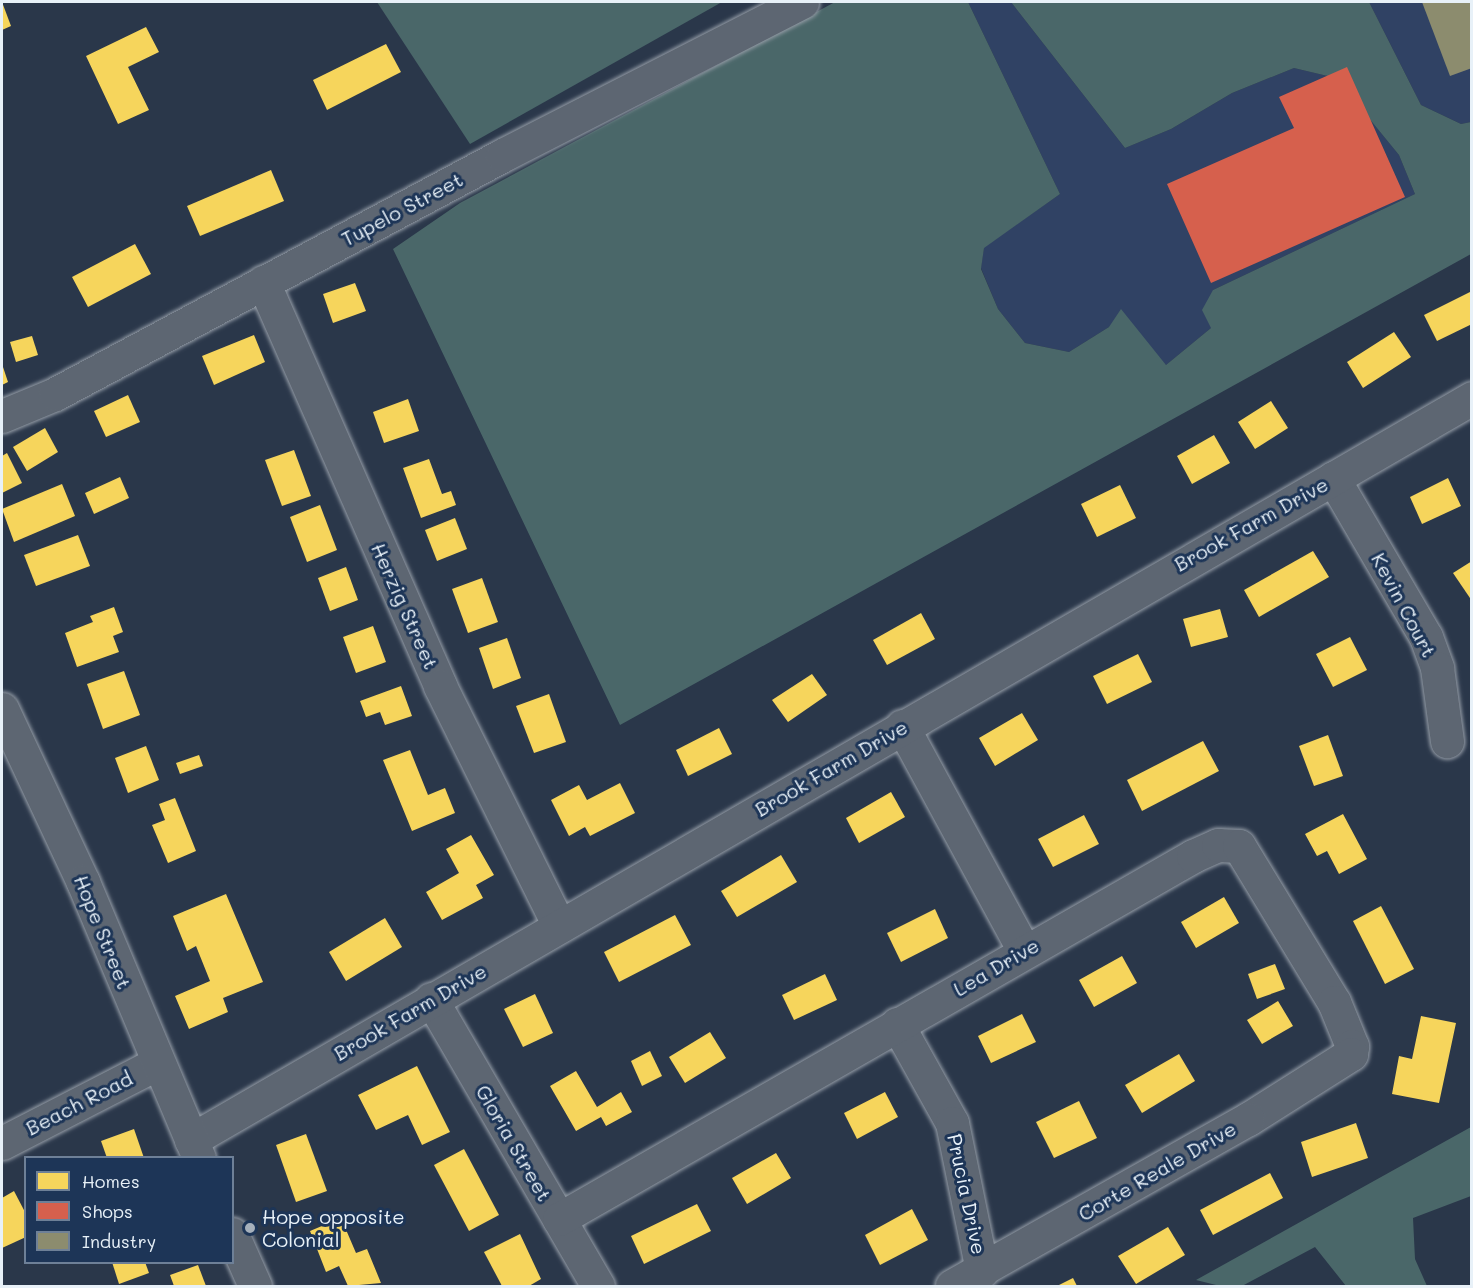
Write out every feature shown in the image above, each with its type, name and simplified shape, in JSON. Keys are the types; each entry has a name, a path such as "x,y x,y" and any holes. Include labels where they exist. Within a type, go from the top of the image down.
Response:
{"street":[{"name":"Tupelo Street","path":"2,416 55,394 262,282 802,2"},
{"name":"Herzig Street","path":"262,282 440,686 559,926"},
{"name":"Brook Farm Drive","path":"195,1149 431,999 1472,398"},
{"name":"Kevin Court","path":"1333,478 1426,637 1437,668 1447,741"},
{"name":"Hope Street","path":"2,710 83,882 156,1064 195,1149"},
{"path":"902,726 1024,951"},
{"name":"Lea Drive","path":"559,1219 1024,951 1193,856 1218,845 1239,846 1334,1002 1352,1046"},
{"name":"Gloria Street","path":"431,999 598,1287"},
{"name":"Prucia Drive","path":"897,1024 952,1123 982,1270"},
{"name":"Corte Reale Drive","path":"952,1287 1342,1063 1352,1046"},
{"name":"Beach Road","path":"2,1143 156,1064"},
{"path":"234,1239 255,1287"}],"shaded area":[{"path":"968,2 1011,2 1125,148 1171,129 1232,93 1294,68 1336,78 1399,155 1415,194 1213,290 1211,328 1166,365 1109,327 1069,352 1025,343 998,309 981,268 984,247 1060,194"},
{"path":"1369,2 1471,2 1471,122 1461,124 1421,105"}],"green space":[{"path":"377,2 722,2 470,144"},
{"path":"835,2 968,2 1060,194 984,248 981,269 998,309 1025,343 1069,352 1109,327 1121,309 1166,365 1211,328 1202,310 1213,290 1415,194 1399,155 1336,78 1294,68 1232,93 1171,129 1125,148 1011,2 1369,2 1421,105 1461,124 1471,122 1471,254 620,725 393,249 460,203"},
{"path":"1471,1127 1471,1196 1413,1218 1415,1259 1427,1286 1346,1286 1315,1247 1242,1286 1220,1286 1196,1280"}],"building: Homes":[{"path":"2,2 11,26 2,30"},
{"path":"146,27 159,52 128,67 149,110 118,124 86,56"},
{"path":"386,44 401,72 327,110 313,80"},
{"path":"271,170 284,201 200,236 187,206"},
{"path":"135,244 151,274 88,307 72,277"},
{"path":"355,283 366,311 333,323 323,294"},
{"path":"1472,291 1472,324 1437,341 1424,315"},
{"path":"1394,332 1411,357 1363,388 1347,362"},
{"path":"254,335 265,362 214,385 202,356"},
{"path":"32,336 38,355 16,362 10,342"},
{"path":"2,364 8,382 2,385"},
{"path":"128,395 140,422 106,437 94,411"},
{"path":"408,399 419,431 384,443 373,412"},
{"path":"1271,401 1288,428 1255,449 1238,422"},
{"path":"45,428 58,452 27,471 13,447"},
{"path":"1214,435 1230,463 1192,484 1177,456"},
{"path":"294,450 311,496 282,506 265,460"},
{"path":"7,453 22,483 2,493 2,456"},
{"path":"429,459 442,494 451,491 456,505 421,518 403,468"},
{"path":"120,477 129,498 94,514 85,493"},
{"path":"1448,478 1461,506 1422,524 1410,497"},
{"path":"62,484 75,516 14,542 2,509"},
{"path":"1120,485 1136,518 1097,537 1081,504"},
{"path":"320,505 337,550 307,562 290,517"},
{"path":"455,518 467,549 437,561 425,530"},
{"path":"78,535 90,566 36,586 24,555"},
{"path":"1313,551 1329,577 1259,617 1244,590"},
{"path":"1472,561 1472,601 1453,573"},
{"path":"346,567 358,600 330,611 318,578"},
{"path":"482,578 498,622 468,633 452,589"},
{"path":"114,607 123,632 113,636 119,652 77,667 65,633 93,622 90,616"},
{"path":"1220,609 1228,637 1191,647 1183,619"},
{"path":"921,613 935,639 887,665 873,640"},
{"path":"373,626 386,662 356,673 343,637"},
{"path":"1350,637 1367,670 1333,687 1316,654"},
{"path":"507,638 521,678 493,689 479,648"},
{"path":"1138,654 1152,682 1107,704 1093,676"},
{"path":"124,671 140,715 103,729 87,684"},
{"path":"812,674 827,695 788,722 772,700"},
{"path":"401,686 412,716 385,725 380,712 366,717 360,701"},
{"path":"549,694 566,742 534,753 516,706"},
{"path":"1022,713 1038,740 995,766 979,738"},
{"path":"719,728 732,754 688,776 676,750"},
{"path":"1328,735 1343,776 1314,786 1299,746"},
{"path":"1203,741 1219,771 1142,811 1127,780"},
{"path":"146,746 159,780 128,793 115,758"},
{"path":"410,750 428,795 445,788 455,813 412,831 383,760"},
{"path":"199,755 203,766 180,774 176,763"},
{"path":"620,783 635,813 590,836 585,827 569,836 551,800 579,785 587,800"},
{"path":"891,792 905,817 859,843 846,818"},
{"path":"175,798 196,851 168,863 152,825 165,820 159,804"},
{"path":"1343,814 1367,859 1339,874 1327,851 1317,856 1305,834"},
{"path":"1084,815 1099,844 1053,867 1038,839"},
{"path":"471,835 494,875 476,885 483,898 442,920 426,892 459,873 446,849"},
{"path":"781,855 797,882 737,917 721,891"},
{"path":"226,894 263,982 223,998 228,1012 189,1029 175,996 210,981 196,946 187,951 173,916"},
{"path":"1224,897 1239,923 1196,948 1181,922"},
{"path":"1381,906 1414,969 1385,984 1353,921"},
{"path":"935,909 948,938 901,962 887,933"},
{"path":"675,915 691,945 619,982 604,952"},
{"path":"385,918 402,947 346,981 329,952"},
{"path":"1122,956 1137,983 1094,1007 1079,980"},
{"path":"1275,964 1285,989 1257,999 1248,974"},
{"path":"825,974 837,1000 794,1020 782,995"},
{"path":"535,994 553,1033 523,1047 504,1009"},
{"path":"1278,1001 1293,1026 1262,1044 1247,1020"},
{"path":"1022,1014 1036,1042 991,1063 978,1036"},
{"path":"1421,1016 1456,1023 1439,1103 1392,1094 1399,1056 1412,1059"},
{"path":"710,1032 726,1058 685,1083 669,1057"},
{"path":"650,1051 662,1076 642,1086 631,1061"},
{"path":"1179,1054 1195,1081 1142,1113 1125,1085"},
{"path":"417,1066 450,1132 422,1145 408,1115 376,1130 358,1095"},
{"path":"576,1071 597,1107 621,1092 632,1112 606,1126 601,1117 576,1131 550,1086"},
{"path":"885,1092 898,1117 857,1139 844,1113"},
{"path":"1079,1101 1097,1138 1054,1158 1036,1122"},
{"path":"1356,1123 1368,1158 1312,1177 1301,1142"},
{"path":"134,1129 143,1156 106,1156 101,1141"},
{"path":"306,1134 327,1191 296,1202 276,1145"},
{"path":"464,1149 499,1215 469,1231 434,1165"},
{"path":"776,1153 791,1178 747,1204 732,1178"},
{"path":"1270,1173 1283,1198 1213,1235 1200,1210"},
{"path":"14,1191 24,1210 24,1238 2,1248 2,1198"},
{"path":"697,1204 711,1231 644,1264 631,1236"},
{"path":"912,1209 928,1240 880,1265 865,1235"},
{"path":"341,1218 356,1253 367,1249 381,1283 348,1286 339,1266 326,1272 310,1231"},
{"path":"1168,1227 1185,1255 1136,1284 1118,1256"},
{"path":"520,1234 541,1279 529,1286 502,1286 484,1252"},
{"path":"113,1264 146,1264 149,1273 119,1284"},
{"path":"198,1265 206,1286 174,1286 170,1275"},
{"path":"1073,1278 1077,1286 1057,1286"}],"building: Shops":[{"path":"1347,67 1405,197 1211,283 1167,184 1294,128 1279,97"}],"building: Industry":[{"path":"1422,2 1472,2 1472,68 1450,76"}],"place":[{"name":"Hope opposite Colonial","path":"250,1228"}]}
